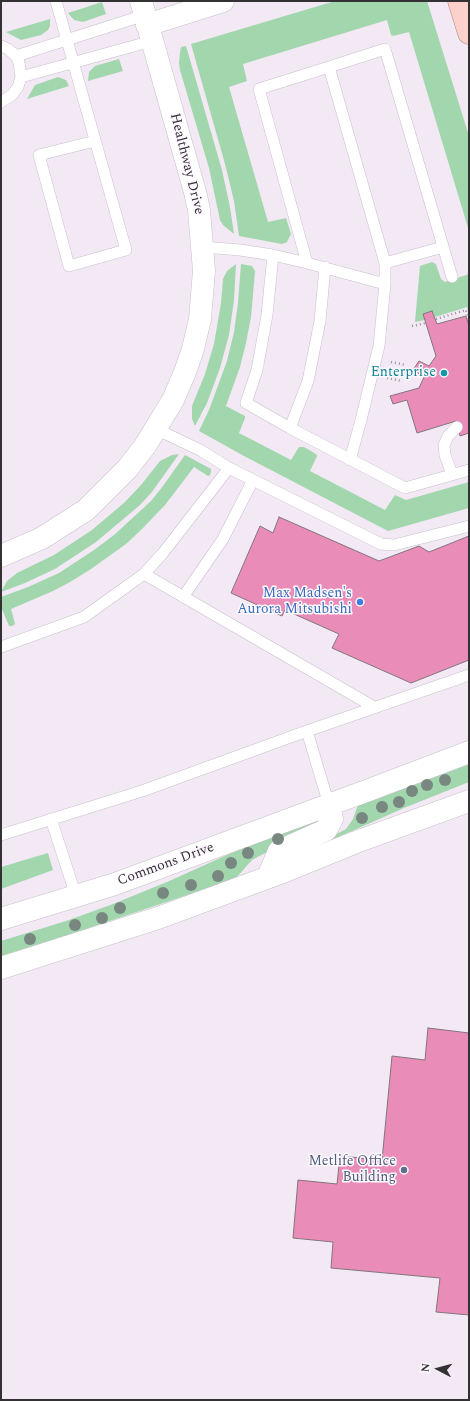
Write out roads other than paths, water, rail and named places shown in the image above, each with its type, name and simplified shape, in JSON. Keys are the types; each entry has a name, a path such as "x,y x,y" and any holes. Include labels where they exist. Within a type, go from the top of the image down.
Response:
{"main road":[{"path":"459,1 469,33"}],"street":[{"path":"146,20 223,1"},
{"name":"Healthway Drive","path":"1,556 42,538 86,510 127,469 146,446 173,400 193,349 200,319 204,271 199,210 146,20"},
{"name":"Commons Drive","path":"1,919 129,878 469,752"},
{"path":"1,968 158,918 356,842 469,801"},
{"path":"268,877 279,851 326,830 332,819 329,805"}],"lane":[{"path":"56,1 126,250 69,266 39,155 95,141"},
{"path":"16,56 67,39 146,20"},
{"path":"21,77 73,63 146,20"},
{"path":"1,46 8,49 16,56 19,62 21,77 18,87 12,95 1,102"},
{"path":"308,263 259,89 385,49 452,277"},
{"path":"329,67 385,263 385,284 378,346 350,460"},
{"path":"203,247 240,250 273,255 385,284"},
{"path":"385,263 443,247"},
{"path":"273,255 267,315 257,370 246,403 290,428 405,488 469,470"},
{"path":"290,428 308,381 320,321 325,268"},
{"path":"452,474 445,455 444,445 448,436 457,427"},
{"path":"156,429 200,450 229,468 381,544 394,544 469,526"},
{"path":"1,647 84,617 144,574 163,553 229,468"},
{"path":"183,597 223,539 253,480"},
{"path":"144,574 374,707"},
{"path":"1,835 142,791 374,707 469,675"},
{"path":"307,731 329,805"},
{"path":"51,819 76,896"}],"place":[{"name":"Enterprise","path":"444,373"},
{"name":"Max Madsen's Aurora Mitsubishi","path":"360,602"},
{"name":"Metlife Office Building","path":"404,1170"}]}
